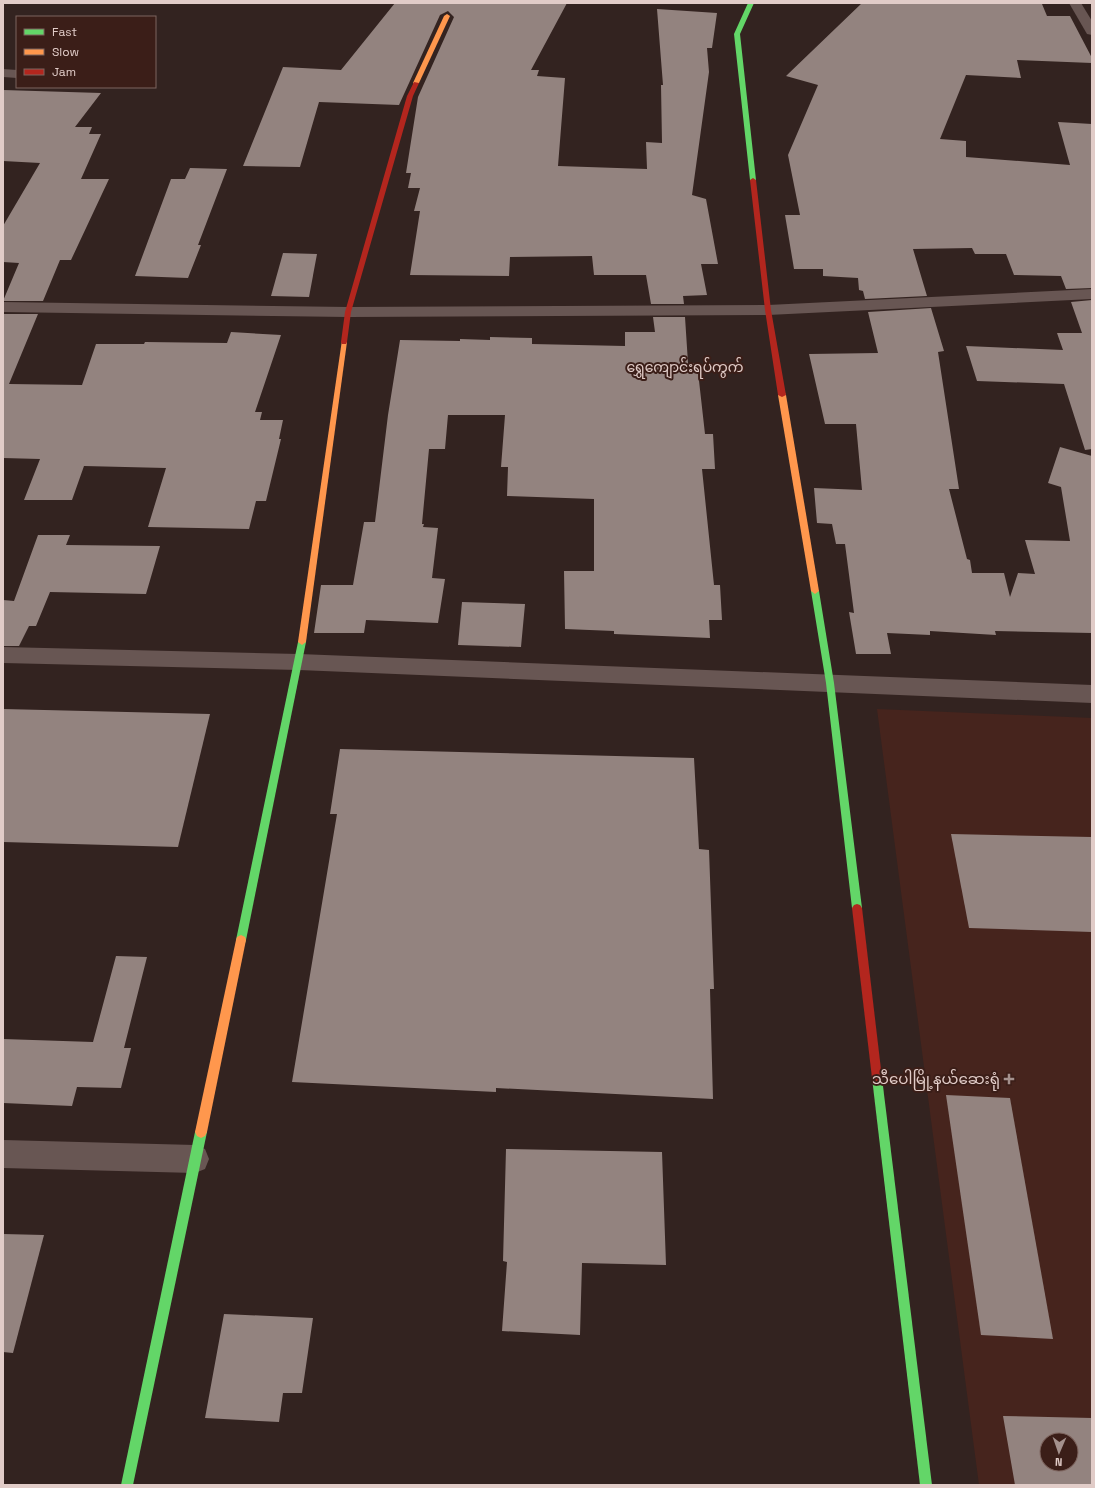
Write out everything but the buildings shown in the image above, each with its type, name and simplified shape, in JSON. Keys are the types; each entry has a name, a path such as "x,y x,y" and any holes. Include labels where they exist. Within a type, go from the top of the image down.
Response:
{"street":[{"path":"751,3 737,34 768,310 830,683 926,1485"},
{"path":"1075,3 1092,31"},
{"path":"127,1485 299,662 348,312 410,96 447,16"},
{"path":"3,73 16,74"},
{"path":"3,307 348,312 768,310 1092,294"},
{"path":"3,655 299,662 1092,694"},
{"path":"3,1154 195,1159"}],"shaded area":[{"name":"သီပေါမြို့နယ်ဆေးရုံ","path":"877,709 1092,718 1092,1485 979,1485"}],"traffic: fast":[{"path":"751,3 737,34 753,180"},
{"path":"815,591 830,683 857,908"},
{"path":"241,940 302,642"},
{"path":"877,1078 926,1485"},
{"path":"127,1485 201,1132"}],"traffic: slow":[{"path":"416,83 447,16"},
{"path":"302,642 344,342"},
{"path":"782,395 815,591"},
{"path":"201,1132 241,940"}],"traffic: jam":[{"path":"344,342 348,312 410,96 416,83"},
{"path":"753,180 768,310 782,395"},
{"path":"857,908 877,1078"}],"place":[{"name":"သီပေါမြို့နယ်ဆေးရုံ","path":"1009,1079"}],"district":[{"name":"ရွှေကျောင်းရပ်ကွက်","path":"685,367"}]}
